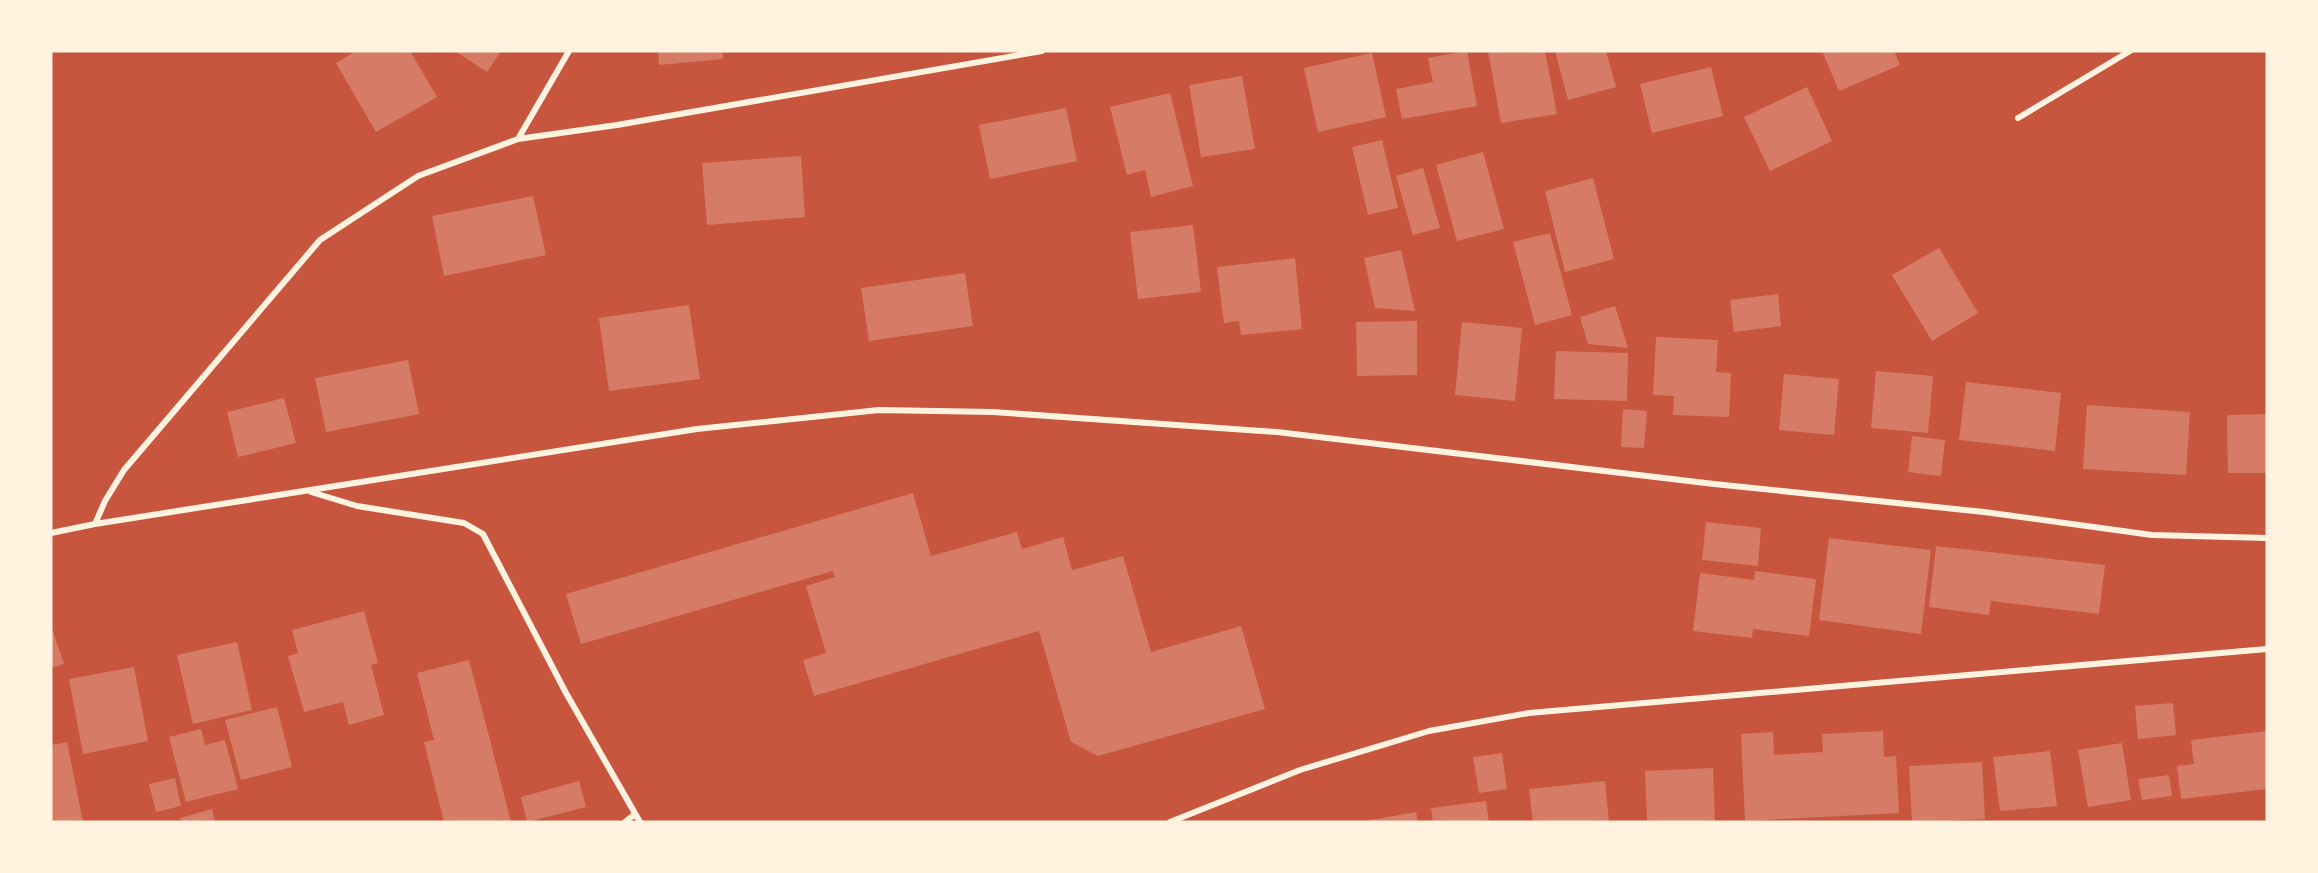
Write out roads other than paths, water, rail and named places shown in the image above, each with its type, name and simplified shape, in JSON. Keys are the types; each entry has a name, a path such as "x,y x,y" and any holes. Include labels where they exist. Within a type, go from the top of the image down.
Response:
{"street":[{"path":"518,139 569,51"},
{"path":"95,524 105,501 124,470 320,240 418,176 518,139 617,125 1042,51"},
{"path":"2018,118 2130,51"},
{"path":"51,533 95,524 697,429 879,410 993,412 1277,432 1726,485 1984,512 2152,535 2267,538"},
{"path":"309,491 357,506 464,523 483,534 566,693 640,822"},
{"path":"1170,822 1300,770 1429,731 1529,713 2267,649"},
{"path":"625,822 635,814"}]}
